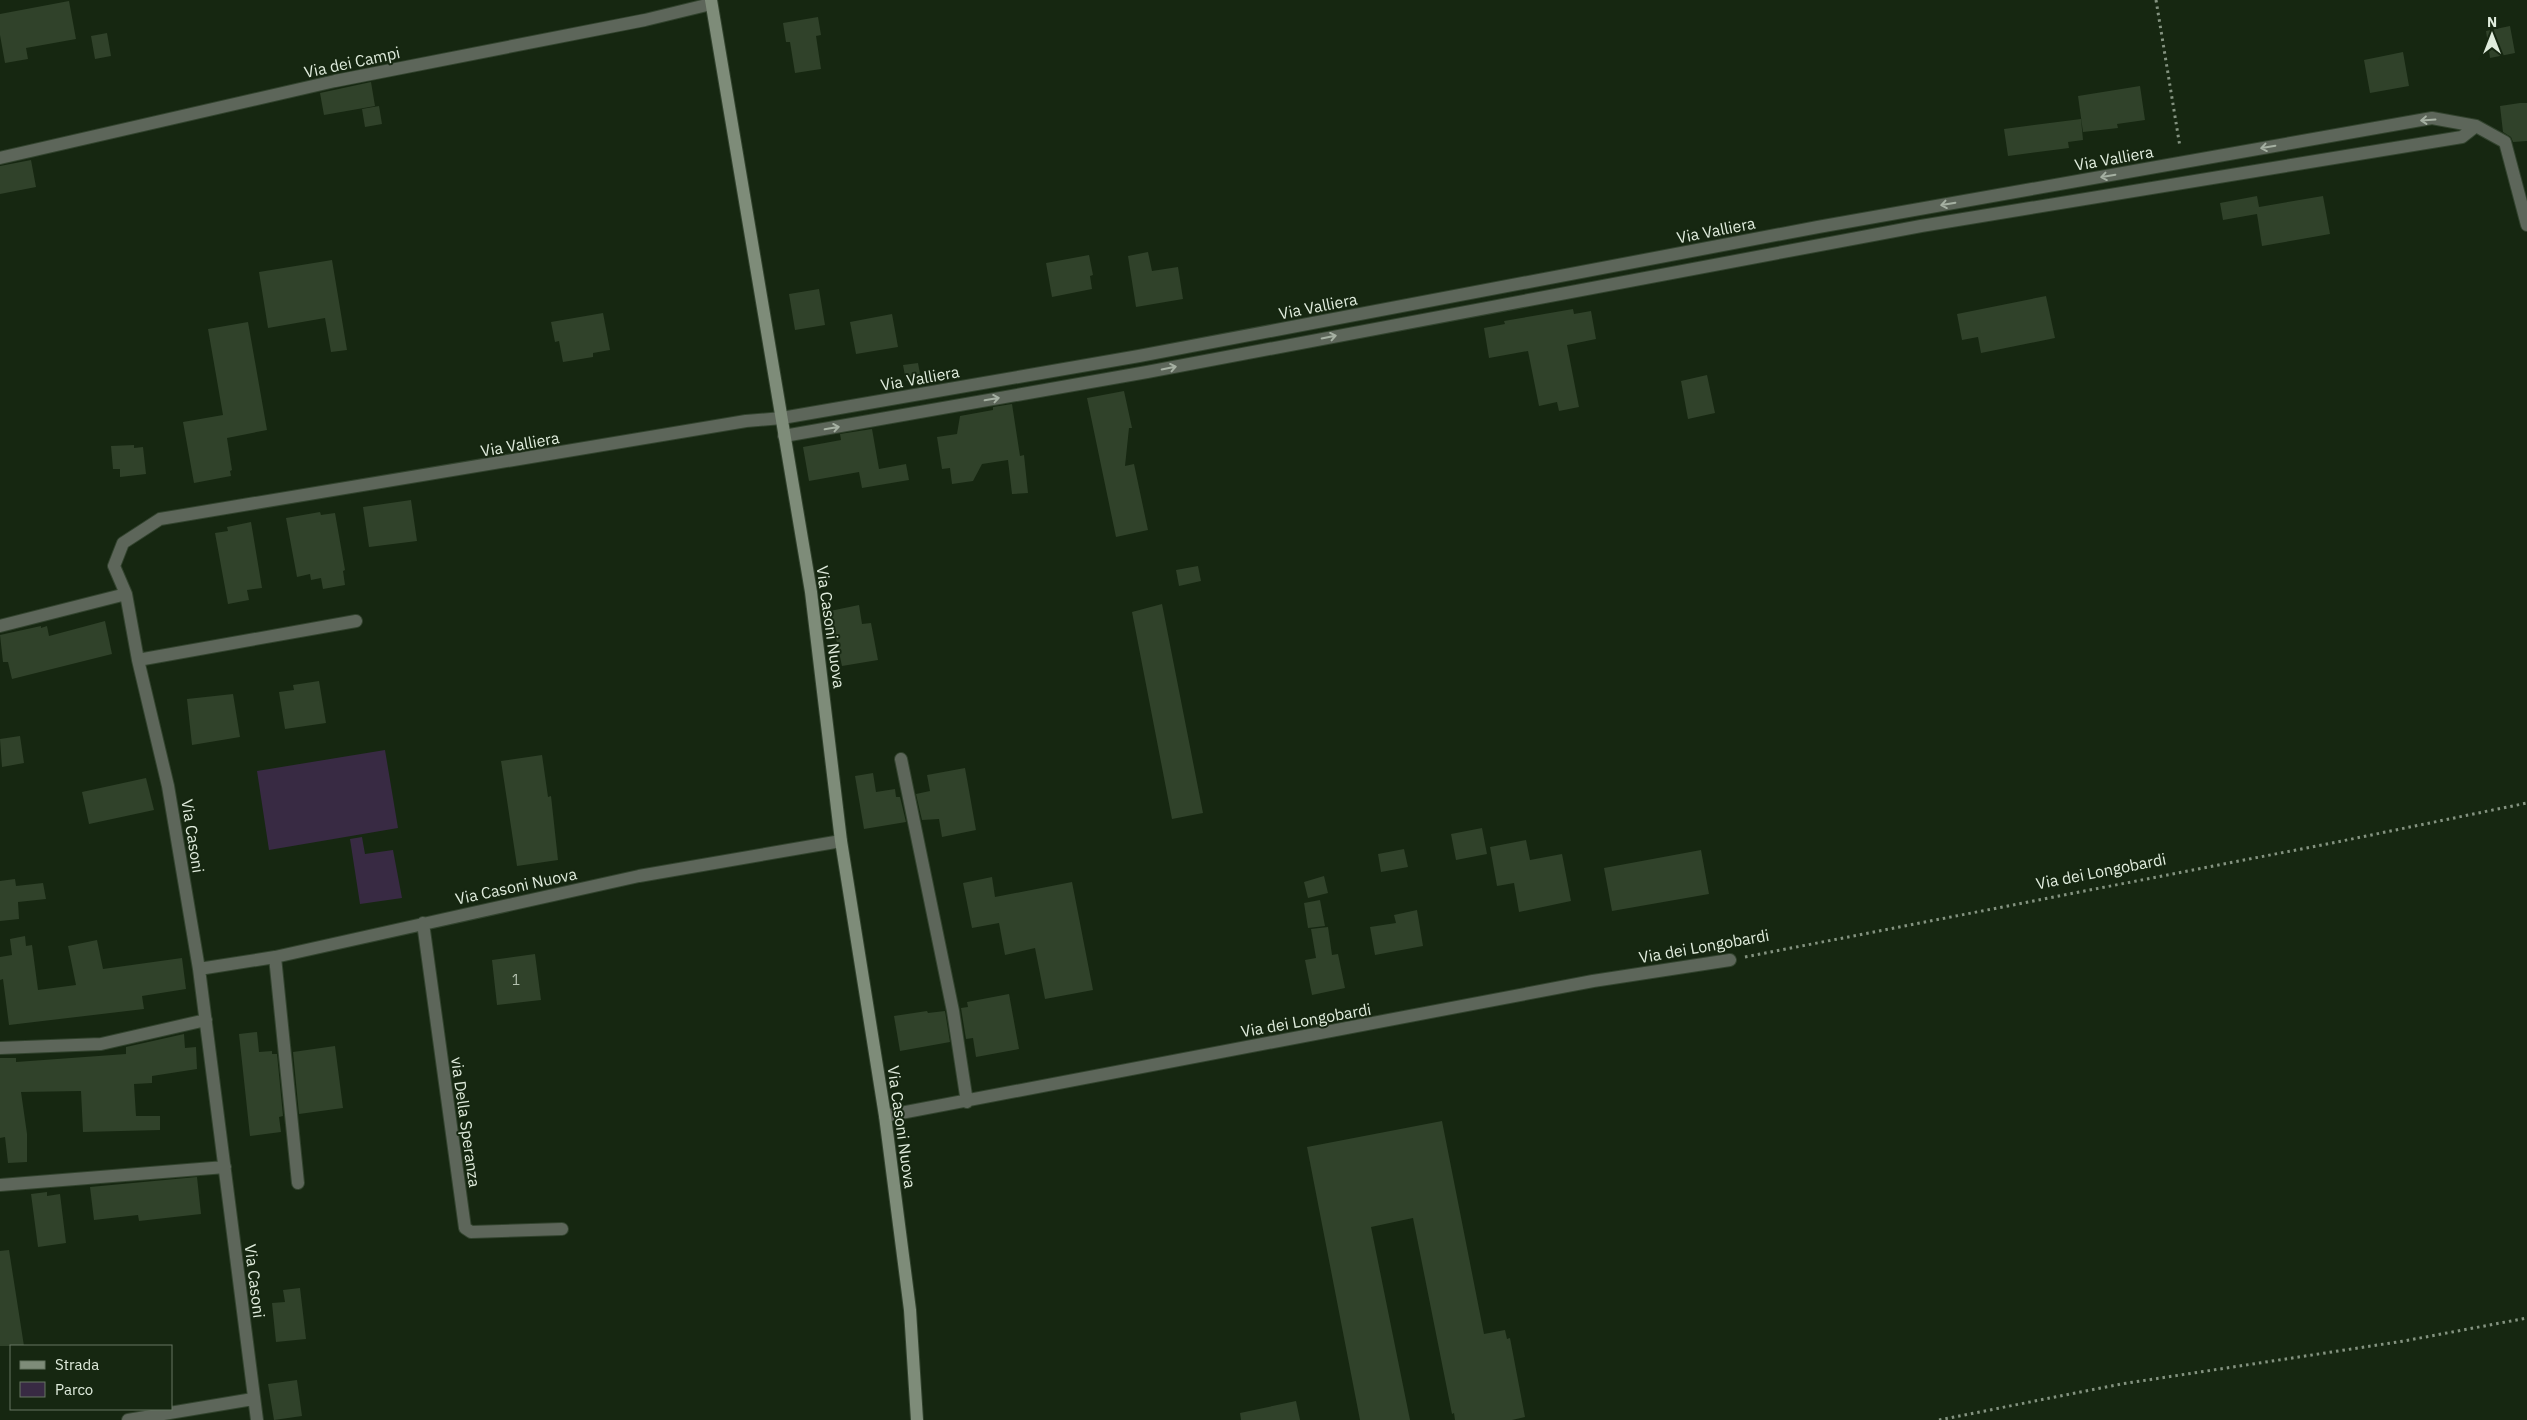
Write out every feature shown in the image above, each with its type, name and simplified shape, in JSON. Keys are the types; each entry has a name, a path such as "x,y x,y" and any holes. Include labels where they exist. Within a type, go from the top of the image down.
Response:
{"main road":[{"name":"Via Casoni Nuova","path":"711,2 811,592 842,841 885,1116 910,1310 917,1420"}],"street":[{"name":"Via dei Campi","path":"0,158 336,81 645,20 711,2"},
{"name":"Via Valliera","path":"126,594 114,566 123,543 160,520 746,421 782,418 1139,356 1818,227 2432,118 2476,126"},
{"name":"Via Valliera","path":"784,436 1147,372 1921,226 2462,138 2476,126"},
{"path":"2476,126 2505,142 2527,225"},
{"path":"1139,356 1147,372"},
{"path":"0,626 126,594"},
{"name":"Via Casoni","path":"126,594 138,660 168,786 199,968 257,1420"},
{"path":"138,660 356,621"},
{"path":"901,759 953,1011 967,1102"},
{"name":"Via Casoni Nuova","path":"199,968 275,957 423,922 639,876 842,841"},
{"name":"via Della Speranza","path":"423,922 465,1228 471,1232 562,1229"},
{"path":"275,957 298,1183"},
{"name":"Via dei Longobardi","path":"885,1116 967,1102 1064,1081 1593,981 1730,960"},
{"path":"0,1048 100,1044 206,1020"},
{"path":"0,1185 225,1167"},
{"path":"128,1420 253,1399"}],"path":[{"path":"2156,0 2183,162"},
{"name":"Via dei Longobardi","path":"1730,960 2337,842 2527,803"},
{"path":"1939,1420 2121,1384 2394,1342 2527,1318"}],"green space":[{"path":"385,750 398,828 269,850 257,771"},
{"path":"362,837 365,854 393,850 402,898 360,904 350,839"}],"building":[{"path":"69,1 76,39 26,48 28,59 5,63 0,35 0,14"},
{"path":"818,17 821,35 816,36 821,69 795,73 790,42 786,42 783,23"},
{"path":"2510,26 2515,53 2490,58 2486,31"},
{"path":"107,33 111,56 95,59 91,36"},
{"path":"2403,52 2409,86 2370,93 2364,60"},
{"path":"371,82 375,106 324,115 320,93"},
{"path":"2140,86 2145,120 2117,124 2118,128 2083,132 2078,96"},
{"path":"2527,103 2527,141 2513,142 2511,137 2503,132 2500,106"},
{"path":"379,106 382,124 365,127 362,109"},
{"path":"2081,119 2083,140 2068,142 2069,148 2008,156 2004,129"},
{"path":"31,160 36,187 0,194 0,166"},
{"path":"2257,196 2259,207 2323,196 2330,234 2262,246 2257,214 2223,220 2220,203"},
{"path":"1148,252 1152,271 1178,267 1183,299 1136,307 1128,256"},
{"path":"1089,255 1093,275 1090,276 1092,289 1052,297 1046,263"},
{"path":"332,260 347,350 331,352 325,318 268,328 259,272"},
{"path":"819,289 825,325 795,330 789,294"},
{"path":"2046,296 2055,338 1981,353 1978,337 1962,340 1957,314"},
{"path":"1573,309 1574,314 1591,311 1596,339 1567,345 1579,407 1559,411 1557,402 1539,406 1528,351 1489,358 1484,328 1505,324 1504,321"},
{"path":"603,313 610,350 593,353 593,357 563,362 559,341 555,342 551,322"},
{"path":"892,314 898,347 856,354 850,322"},
{"path":"248,322 267,430 227,438 232,470 230,471 231,476 194,483 183,422 223,415 208,329"},
{"path":"918,363 921,379 906,381 903,365"},
{"path":"1707,375 1715,413 1688,419 1681,381"},
{"path":"1124,391 1132,428 1129,428 1125,466 1134,464 1148,530 1116,537 1087,398"},
{"path":"1012,404 1020,456 1024,455 1028,493 1012,494 1008,460 982,464 973,481 952,484 950,468 942,469 937,437 957,434 960,416 993,410 993,407"},
{"path":"872,429 879,469 906,464 909,480 862,488 859,472 809,481 803,447 841,440 840,434"},
{"path":"134,445 134,448 143,447 146,474 120,477 120,469 113,469 111,446"},
{"path":"411,500 417,541 369,547 363,507"},
{"path":"320,512 321,515 335,513 345,570 343,571 345,585 323,589 321,578 311,580 310,574 297,577 286,518"},
{"path":"251,522 262,588 247,590 249,600 228,604 215,533 228,531 227,527"},
{"path":"1198,566 1201,581 1179,586 1176,570"},
{"path":"1162,604 1203,813 1172,819 1132,612"},
{"path":"859,605 862,624 871,623 878,660 842,666 830,611"},
{"path":"105,621 112,654 12,679 8,662 3,662 0,635 47,626 49,636"},
{"path":"319,681 326,723 285,729 279,692 294,690 293,685"},
{"path":"233,694 240,737 192,745 187,699"},
{"path":"20,736 24,763 2,767 0,739"},
{"path":"542,755 548,797 551,796 558,860 517,866 501,761"},
{"path":"965,768 976,830 942,837 939,819 922,820 916,794 930,791 927,775"},
{"path":"873,773 876,792 895,789 896,797 900,797 906,822 864,829 855,776"},
{"path":"146,778 154,810 89,824 82,792"},
{"path":"1482,828 1487,854 1456,860 1451,834"},
{"path":"1526,840 1530,860 1562,854 1571,901 1519,912 1514,883 1497,886 1490,847"},
{"path":"1404,849 1408,867 1381,872 1378,854"},
{"path":"1701,850 1709,894 1612,911 1604,868"},
{"path":"1324,876 1328,893 1308,898 1304,882"},
{"path":"992,877 995,897 1072,882 1093,990 1045,999 1035,948 1005,955 999,923 972,928 963,883"},
{"path":"15,879 16,886 43,883 46,899 18,902 19,919 0,921 0,881"},
{"path":"1320,900 1325,926 1308,928 1304,903"},
{"path":"1417,910 1423,946 1375,955 1370,927 1396,923 1394,915"},
{"path":"1328,927 1332,955 1338,954 1345,988 1312,995 1305,960 1316,958 1311,929"},
{"path":"25,936 26,946 32,945 38,990 76,985 68,946 97,940 103,969 182,958 186,989 142,996 144,1009 9,1025 3,979 0,980 0,957 12,955 10,939"},
{"path":"535,954 541,1000 497,1005 492,960"},
{"path":"1009,994 1019,1049 976,1057 973,1038 966,1039 961,1008 968,1007 967,1002"},
{"path":"927,1011 928,1013 945,1011 950,1042 900,1051 894,1016"},
{"path":"257,1032 259,1052 272,1051 272,1054 277,1054 283,1116 279,1117 281,1132 250,1136 239,1034"},
{"path":"184,1034 185,1048 196,1047 197,1069 152,1076 152,1083 134,1084 136,1116 160,1116 160,1130 83,1132 81,1091 21,1092 27,1134 27,1162 8,1163 5,1137 0,1138 0,1058 16,1058 16,1062 126,1054 126,1047"},
{"path":"335,1046 343,1108 299,1114 293,1052"},
{"path":"1442,1121 1484,1334 1505,1330 1507,1339 1510,1338 1525,1417 1512,1420 1455,1420 1454,1413 1452,1414 1413,1218 1371,1227 1410,1420 1360,1420 1307,1147"},
{"path":"197,1177 201,1214 139,1221 138,1215 94,1220 90,1187"},
{"path":"47,1192 47,1196 60,1194 66,1243 38,1247 31,1194"},
{"path":"9,1250 24,1345 0,1346 0,1251"},
{"path":"300,1288 306,1339 276,1342 272,1303 285,1302 283,1290"},
{"path":"297,1380 302,1416 274,1420 268,1384"},
{"path":"1296,1401 1300,1420 1241,1420 1240,1413"}]}
